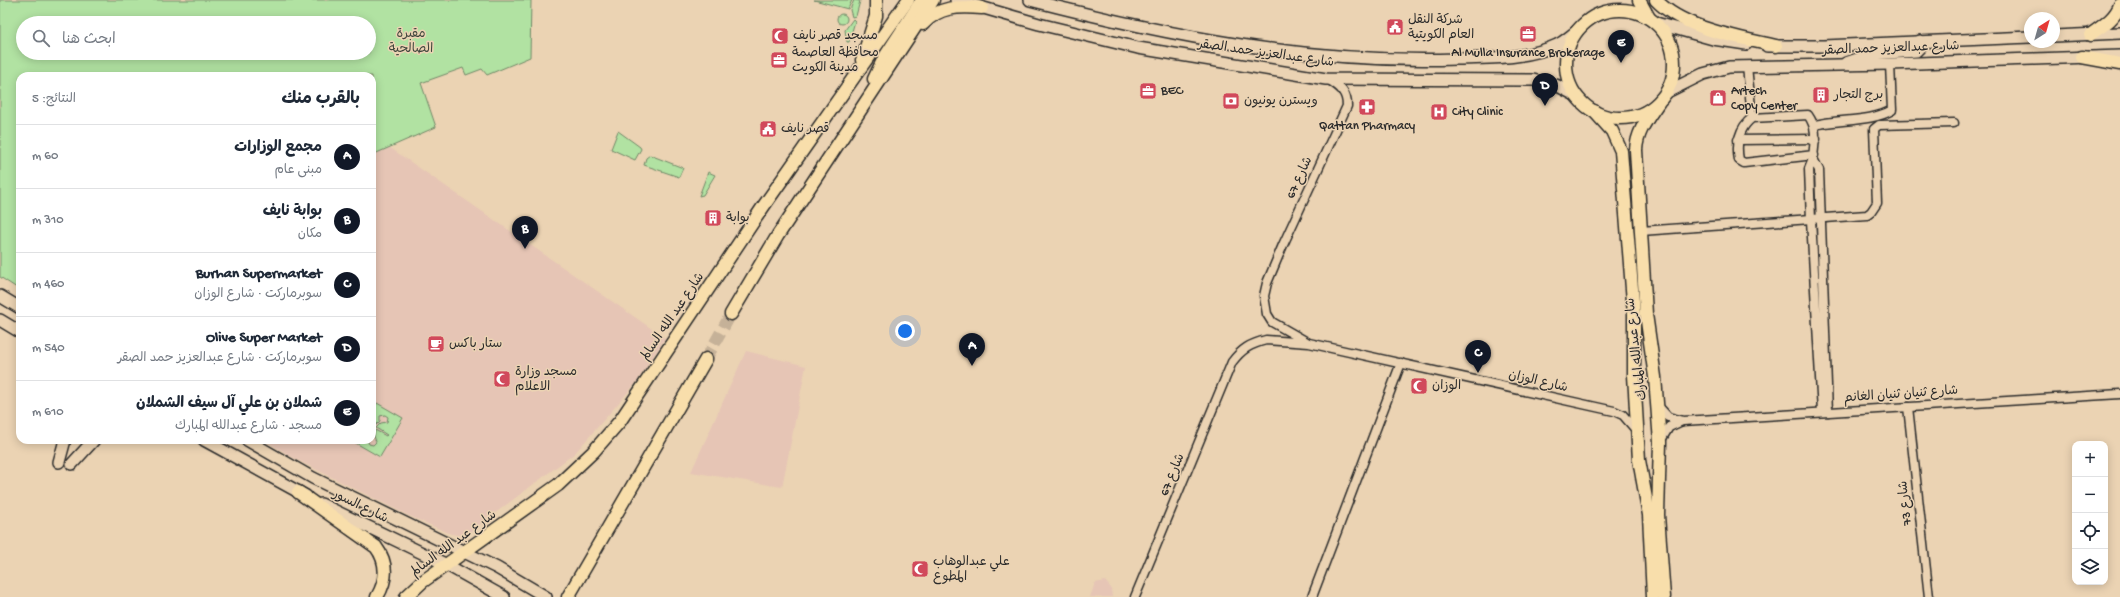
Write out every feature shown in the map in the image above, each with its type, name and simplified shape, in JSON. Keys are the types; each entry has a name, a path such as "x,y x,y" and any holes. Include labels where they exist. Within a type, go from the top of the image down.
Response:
{"main road":[{"path":"858,74 878,8 876,0"},
{"name":"شارع عبد الله السالم","path":"406,597 422,582 558,485 593,452 620,421 763,207 858,74 908,0"},
{"path":"867,101 879,68 922,0"},
{"path":"731,314 778,236 933,0"},
{"name":"شارع عبدالعزيز حمد الصقر","path":"956,0 1040,24 1138,48 1326,79 1533,80 1556,85 1575,94"},
{"name":"شارع عبدالعزيز حمد الصقر","path":"1030,0 1138,26 1229,44 1338,57 1431,60 1521,55 1545,50 1558,44 1577,31"},
{"path":"1607,0 1595,15 1577,31 1567,51 1566,66 1568,79 1575,94 1594,111 1608,117 1624,118 1644,113 1658,103 1667,92 1673,77 1674,56 1670,41 1639,0"},
{"path":"1656,0 1675,15 1696,24 1776,46"},
{"path":"2090,35 2109,21 2116,13 2120,5"},
{"path":"896,56 925,22 936,13 951,7 982,8"},
{"path":"1595,15 1611,10 1626,10 1653,20"},
{"name":"شارع عبدالعزيز حمد الصقر","path":"1653,20 1713,39 1738,43 1776,46 2024,37"},
{"path":"2060,36 2120,34"},
{"path":"1842,66 1856,58 1872,54 1916,51 1920,47 1920,41"},
{"name":"شارع عبدالعزيز حمد الصقر","path":"1667,92 1703,74 1729,67 1842,66 2120,56"},
{"path":"2082,57 2120,64"},
{"name":"شارع عبدالله المبارك","path":"1658,103 1642,127 1637,143 1640,231 1646,314 1658,406 1661,466 1658,515 1664,597"},
{"name":"شارع عبدالله المبارك","path":"1594,111 1612,130 1621,151 1634,314 1634,363 1637,431 1640,468 1649,515 1653,597"},
{"path":"0,296 16,306"},
{"path":"0,320 16,330"},
{"path":"1634,363 1643,357 1649,358 1653,362"},
{"path":"568,597 706,358"},
{"path":"59,462 64,444"},
{"path":"72,464 90,444"},
{"name":"شارع السور","path":"211,444 298,492 447,565 504,597"},
{"name":"شارع السور","path":"254,444 313,478 497,568 546,597"},
{"path":"1640,468 1649,473 1656,472 1661,466"},
{"path":"298,492 376,547 382,558 385,572 384,581 377,597"}],"street":[{"path":"1815,125 1833,121 1880,117 1892,110 1890,64"},
{"path":"1747,66 1752,118"},
{"name":"شارع 67","path":"1264,296 1267,283 1283,245 1347,106 1347,97 1343,90 1326,79"},
{"path":"1814,157 1742,162 1739,160 1737,146 1738,140 1745,124 1752,118 1808,115 1815,125 1816,139 1814,157 1809,169 1811,220 1825,412"},
{"path":"1640,231 1862,217 1872,212 1875,208 1877,197 1873,138 1874,129 1879,126 1954,123"},
{"path":"1738,140 1816,139"},
{"path":"1814,157 1819,170 1825,412"},
{"name":"شارع الوزان","path":"1264,296 1266,314 1272,322 1309,343"},
{"name":"شارع الوزان","path":"1232,362 1242,350 1266,340 1309,343 1614,411 1623,415 1637,431"},
{"name":"شارع 67","path":"1135,597 1232,362"},
{"path":"1312,597 1401,363"},
{"name":"شارع ثنيان ثنيان الغانم","path":"1683,421 2120,394"},
{"path":"1658,406 1668,417 1683,421"},
{"name":"شارع 73","path":"1908,407 1929,597"},
{"path":"1660,442 1669,427 1683,421"}],"shaded area":[{"path":"389,147 665,338 636,383 575,453 463,536 451,534 407,515 297,460 271,444 376,444 376,153"},
{"path":"746,351 806,366 782,487 691,472"},
{"path":"1105,581 1111,588 1112,597 1090,597 1095,583"}],"green space":[{"name":"مقبرة الصالحية","path":"0,0 531,0 530,57 487,75 482,69 466,75 463,68 421,83 436,127 376,153 376,72 16,72 16,287 0,277"},
{"path":"814,0 852,0 848,9"},
{"path":"854,0 860,1 856,16 852,17 850,10"},
{"path":"840,14 844,14 846,15 846,23 840,24 837,21 837,17"},
{"path":"853,19 855,21 849,42 847,42 845,30"},
{"path":"618,131 640,147 641,149 635,160 611,149"},
{"path":"650,155 683,168 679,177 644,165 646,158"},
{"path":"708,172 715,175 703,195 699,196"},
{"path":"377,403 403,418 380,457 357,444 376,444 376,431 386,436 387,435 376,428 381,423 387,422 388,417 385,415 380,416 380,421 376,425"}],"tunnel":[{"path":"706,359 731,314"}],"place":[{"name":"شركة النقل العام الكويتية","path":"1395,27"},
{"name":"Al Mulla Insurance Brokerage","path":"1528,34"},
{"name":"مسجد قصر نايف","path":"780,36"},
{"name":"محافظة العاصمة مدينة الكويت","path":"779,60"},
{"name":"شملان بن علي آل سيف الشملان","path":"1621,63"},
{"name":"BEC","path":"1148,91"},
{"name":"برج التجار","path":"1821,95"},
{"name":"Artech Copy Center","path":"1718,98"},
{"name":"ويسترن يونيون","path":"1231,101"},
{"name":"Olive Super Market","path":"1545,106"},
{"name":"Qattan Pharmacy","path":"1367,107"},
{"name":"City Clinic","path":"1439,112"},
{"name":"قصر نايف","path":"768,129"},
{"name":"بوابة","path":"713,218"},
{"name":"بوابة نايف","path":"525,249"},
{"name":"ستار باكس","path":"436,344"},
{"name":"مجمع الوزارات","path":"972,366"},
{"name":"Burhan Supermarket","path":"1478,373"},
{"name":"مسجد وزارة الاعلام","path":"502,379"},
{"name":"الوزان","path":"1419,386"},
{"name":"علي عبدالوهاب المطوع","path":"920,569"}]}
